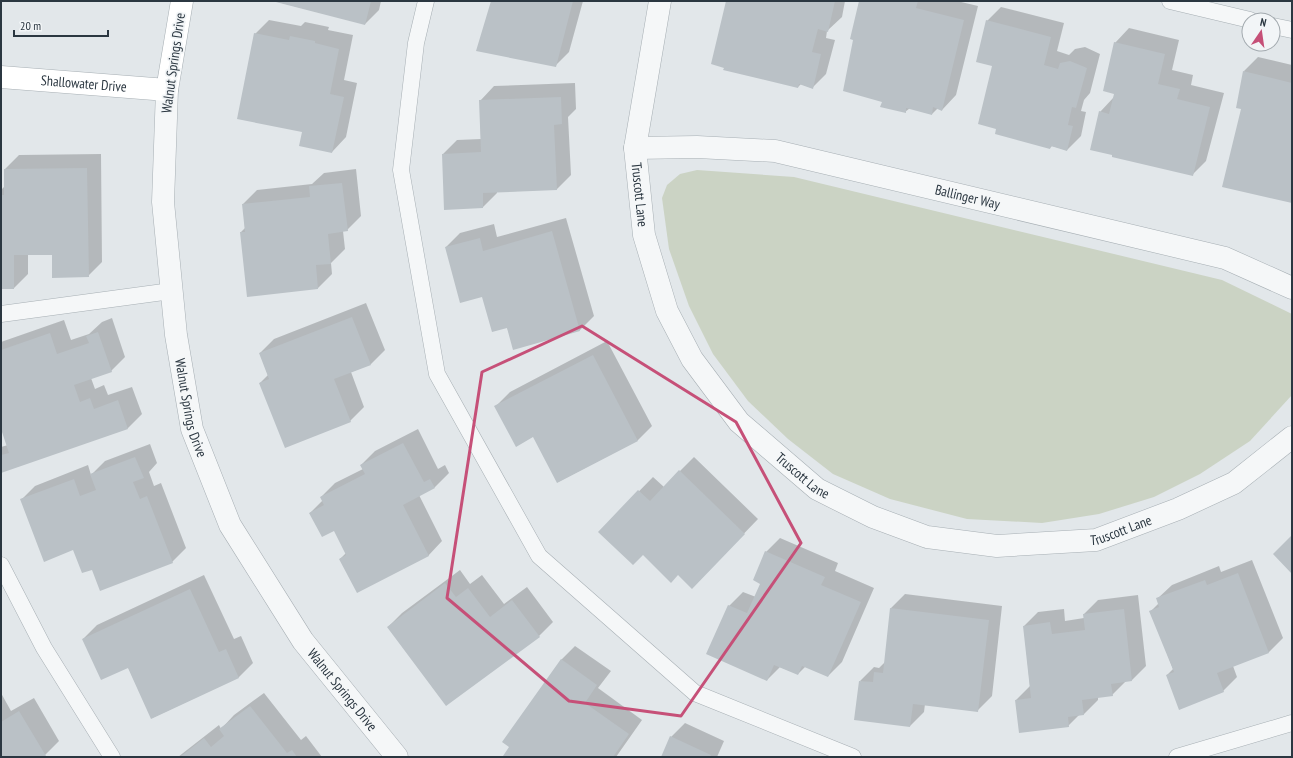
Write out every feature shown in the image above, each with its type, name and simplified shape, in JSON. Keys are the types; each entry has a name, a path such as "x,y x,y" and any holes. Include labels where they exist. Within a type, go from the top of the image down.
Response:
{"street":[{"name":"Walnut Springs Drive","path":"182,1 167,90 163,202 176,335 192,429 230,525 303,640 397,757"},
{"name":"Truscott Lane","path":"660,1 635,148 644,235 667,311 692,360 739,422 817,488 873,517 927,537 997,546 1096,540 1178,509 1234,483 1292,437"},
{"name":"Shallowater Drive","path":"1,77 167,90"},
{"name":"Ballinger Way","path":"635,148 697,147 775,151 1225,258 1292,288"}],"lane":[{"path":"426,1 416,43 401,170 437,374 535,549 539,556 695,694 853,757"},
{"path":"1170,1 1241,18"},
{"path":"1281,28 1292,30"},
{"path":"1,314 171,291"},
{"path":"1,565 44,648 112,757"},
{"path":"1177,757 1292,722"}],"highlighted area":[{"path":"582,326 736,422 801,543 681,716 569,701 447,598 482,372"}],"green space":[{"path":"697,170 794,177 1222,280 1292,314 1292,395 1250,441 1200,474 1154,497 1099,514 1042,523 967,519 890,499 833,474 788,439 748,401 713,354 689,306 669,249 662,198 667,185 680,174"}],"building":[{"path":"272,1 371,1 365,25"},
{"path":"491,1 573,1 556,67 476,51"},
{"path":"726,1 835,1 828,32 818,29 812,52 821,54 813,89 799,84 798,88 723,70 724,68 711,64"},
{"path":"859,1 918,1 916,8 964,20 942,111 933,107 932,115 906,108 906,113 880,107 882,102 843,91 853,40 850,39"},
{"path":"986,20 1051,37 1044,65 1058,69 1060,63 1070,61 1087,68 1076,108 1072,107 1068,125 1073,126 1067,151 1051,146 1050,149 995,134 996,129 978,124 992,66 976,62"},
{"path":"254,33 289,40 290,36 315,41 315,43 339,49 330,94 344,97 332,153 299,146 302,132 237,119"},
{"path":"1114,42 1165,54 1158,84 1180,89 1177,99 1210,107 1193,176 1112,157 1112,155 1090,150 1099,111 1109,114 1114,94 1103,91"},
{"path":"1243,71 1292,83 1292,203 1222,187 1241,109 1236,108"},
{"path":"561,97 562,124 554,125 557,190 483,193 483,208 444,210 442,154 481,152 479,100"},
{"path":"87,168 89,277 52,278 52,255 14,255 14,289 1,289 1,195 4,195 4,169"},
{"path":"342,183 348,231 328,234 331,264 316,265 318,289 247,297 240,232 245,232 242,204 310,197 309,186"},
{"path":"552,231 580,331 513,350 507,328 492,332 482,297 460,303 445,247 480,238 483,251"},
{"path":"352,317 371,365 334,379 351,422 285,448 259,383 269,379 259,353"},
{"path":"98,332 112,372 74,385 80,402 90,398 94,409 118,400 128,429 1,473 1,455 9,453 1,429 1,350 50,333 57,354 89,343 86,336"},
{"path":"593,355 638,441 557,483 533,437 516,447 494,406"},
{"path":"403,443 424,482 430,479 435,488 403,505 429,556 357,593 339,559 346,555 334,531 322,537 309,513 324,505 320,497 365,474 360,465"},
{"path":"135,457 144,478 133,482 140,499 147,496 173,563 100,591 92,570 82,573 73,550 44,562 20,499 74,479 80,496 96,490 90,474"},
{"path":"679,470 745,534 692,589 678,575 671,583 643,555 633,565 598,532 638,490 650,501"},
{"path":"1292,535 1292,574 1273,554"},
{"path":"765,551 825,577 821,585 861,602 828,677 802,666 798,675 774,665 767,681 706,654 728,605 747,613 760,584 753,580"},
{"path":"1238,573 1269,653 1217,673 1224,692 1179,710 1166,675 1174,672 1149,611 1159,607 1156,598 1205,580 1207,585"},
{"path":"445,583 456,597 468,588 490,617 512,600 540,637 446,706 387,627"},
{"path":"190,589 219,652 226,649 239,678 151,719 128,668 101,680 82,639"},
{"path":"890,608 989,620 978,712 913,704 910,727 854,720 859,681 873,682 874,672 883,673"},
{"path":"1124,609 1132,681 1111,684 1113,696 1082,700 1084,715 1068,717 1069,727 1019,733 1015,700 1031,698 1023,626 1050,622 1052,634 1085,630 1083,614"},
{"path":"561,659 597,685 585,703 629,734 613,757 504,757 503,756 509,747 502,742"},
{"path":"250,706 287,753 292,750 297,757 180,757 204,738 211,747 224,736 219,729"},
{"path":"19,711 46,756 1,757 1,722"},
{"path":"670,736 711,755 710,757 661,757"}]}
